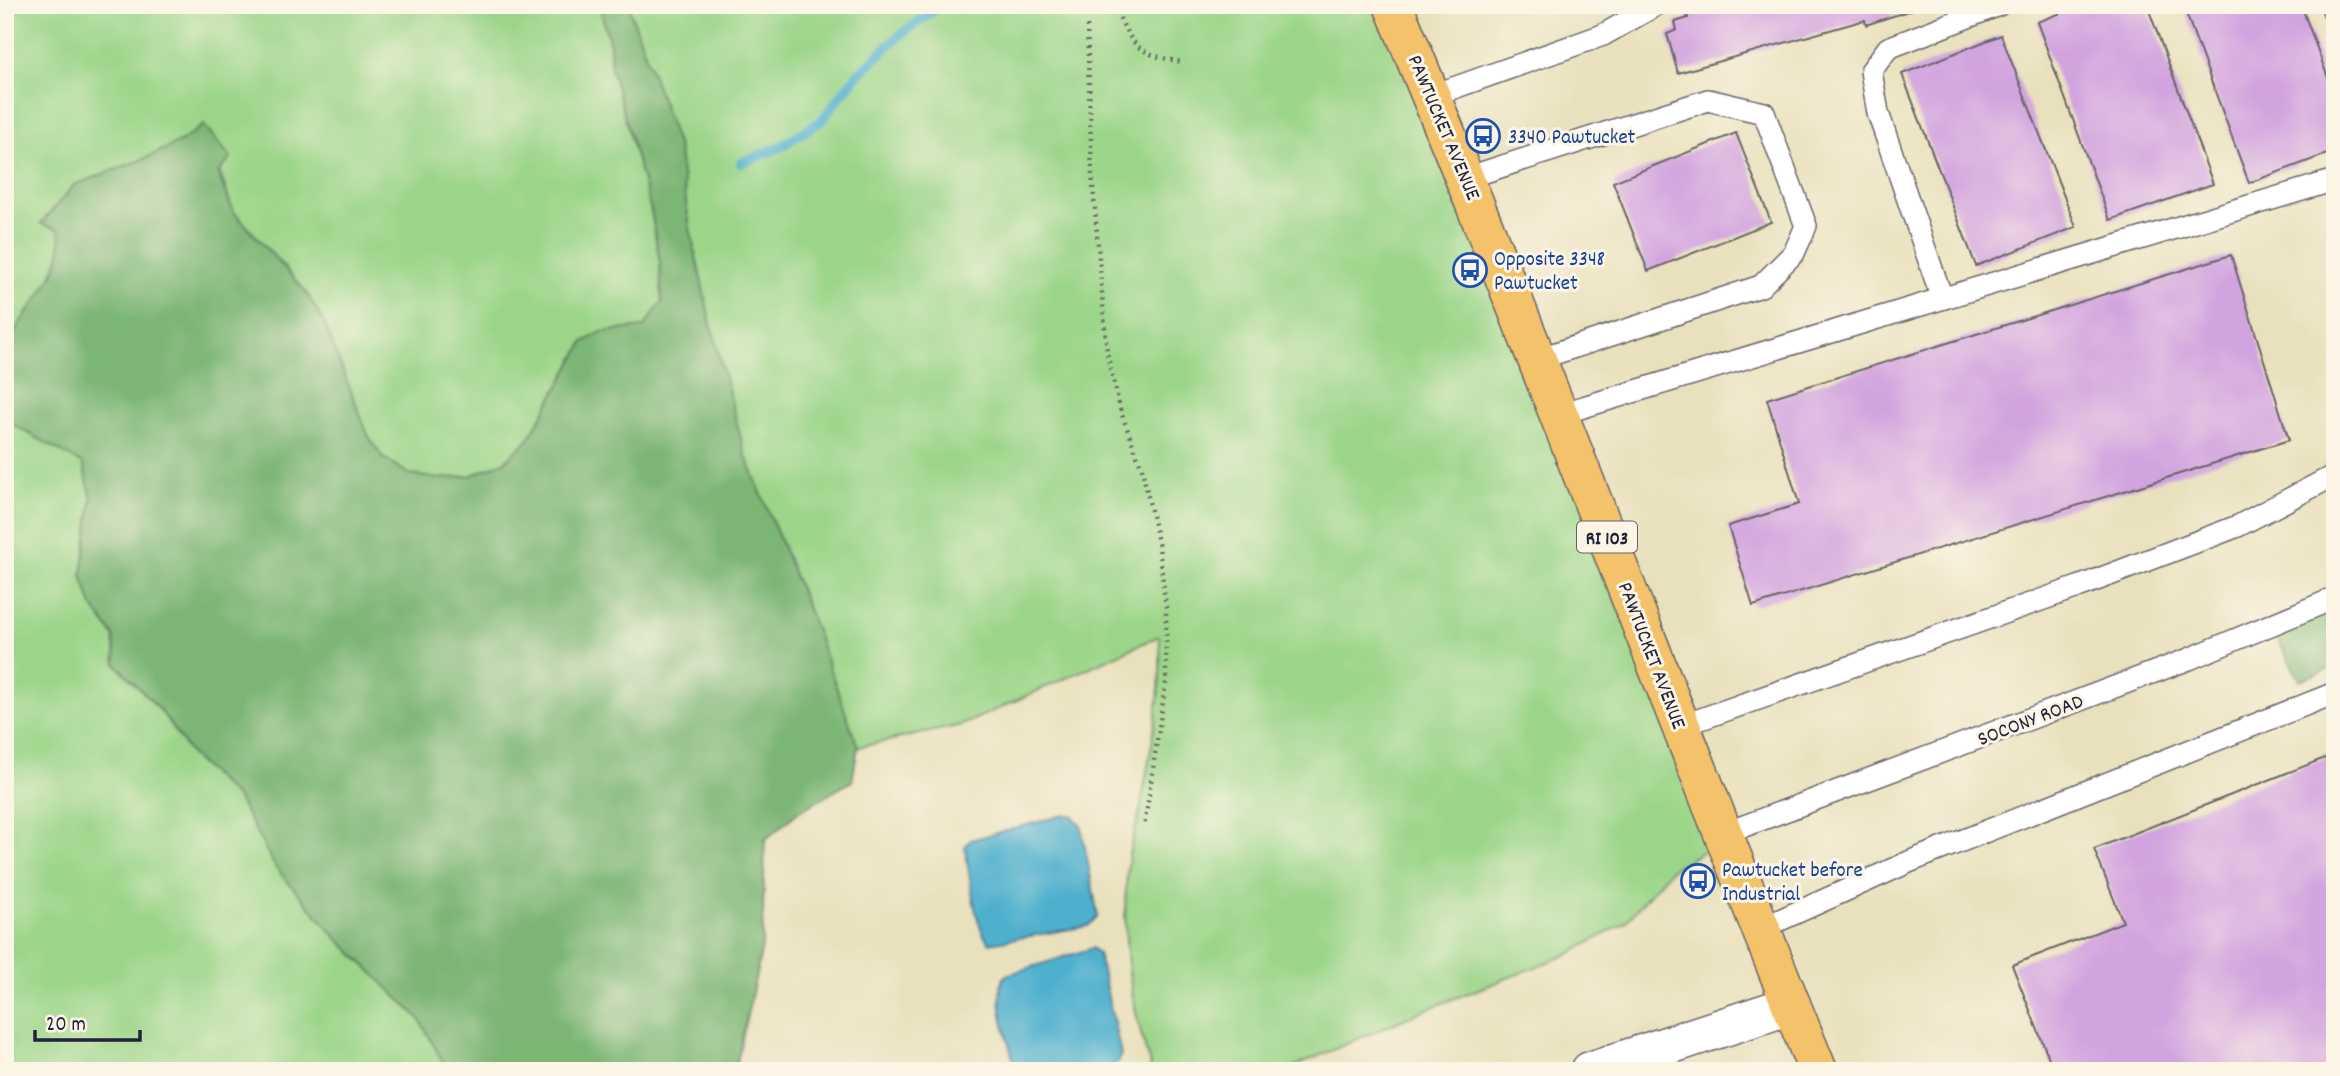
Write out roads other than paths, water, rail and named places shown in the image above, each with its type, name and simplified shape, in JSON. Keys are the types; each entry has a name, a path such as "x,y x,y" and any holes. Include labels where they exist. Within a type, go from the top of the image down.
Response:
{"main road":[{"name":"PAWTUCKET AVENUE","path":"1393,5 1466,178 1818,1071"}],"street":[{"path":"1590,1071 1791,1005"}],"lane":[{"path":"1431,96 1603,35 1656,5"},
{"path":"1942,299 1878,113 1871,71 1888,48 1999,5"},
{"path":"2331,5 2335,14"},
{"path":"1466,178 1709,100 1764,113 1806,226 1794,253 1761,286 1538,359"},
{"path":"1560,414 2335,180"},
{"path":"1681,726 2078,587 2238,526 2332,477 2335,472"},
{"name":"SOCONY ROAD","path":"1723,834 2189,659 2335,598"},
{"path":"1760,929 1911,861 2335,693"}],"water":[{"path":"1072,815 1081,826 1098,916 1088,926 990,943 984,936 976,912 965,846 971,840"},
{"path":"1092,948 1098,953 1121,1054 1119,1061 1106,1071 1016,1071 1001,1007 1000,994 1006,975"}],"waterway":[{"path":"741,163 778,148 821,121 858,74 899,36 941,5"}],"place":[{"name":"3340 Pawtucket","path":"1483,136"},
{"name":"Opposite 3348 Pawtucket","path":"1470,270"},
{"name":"Pawtucket before Industrial","path":"1698,881"}]}
